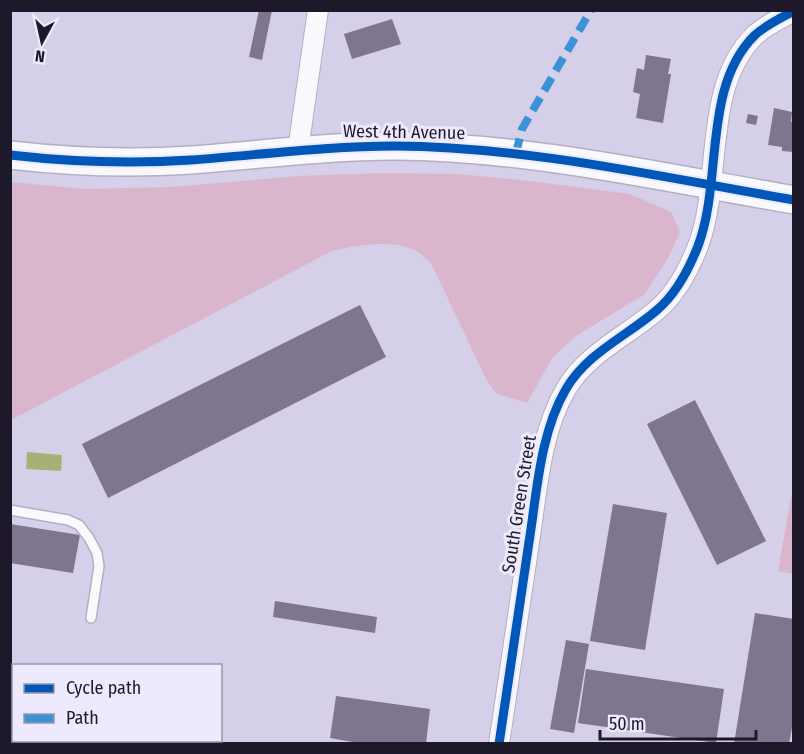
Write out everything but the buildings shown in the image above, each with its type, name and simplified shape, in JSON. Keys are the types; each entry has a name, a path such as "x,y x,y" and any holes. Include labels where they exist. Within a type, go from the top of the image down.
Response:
{"street":[{"path":"298,150 318,10"},
{"name":"South Green Street","path":"499,744 539,475 550,425 557,406 571,381 589,361 603,348 659,308 673,294 688,269 699,244 706,219 718,119 724,92 733,68 742,50 756,34 794,11"},
{"name":"West 4th Avenue","path":"10,155 122,162 190,160 298,150 393,146 479,150 570,161 794,200"}],"lane":[{"path":"10,510 68,520 79,525 89,538 97,554 99,566 91,618"}],"shaded area":[{"path":"385,173 458,174 630,194 671,212 680,232 668,258 645,294 576,336 553,357 527,403 497,394 487,381 431,263 418,252 407,247 375,244 332,251 11,420 11,182 84,189 171,187 298,176"},
{"path":"27,452 62,455 61,471 26,469"},
{"path":"791,497 794,497 793,574 778,571"}],"marked path":[{"path":"516,153 522,129 591,10"}],"cycle path":[{"path":"499,744 541,463 550,424 557,406 566,389 585,365 657,310 682,280 698,246 705,220 720,107 727,81 738,56 755,35 794,11"},
{"path":"10,155 78,161 146,162 344,147 445,148 545,157 794,200"}]}
